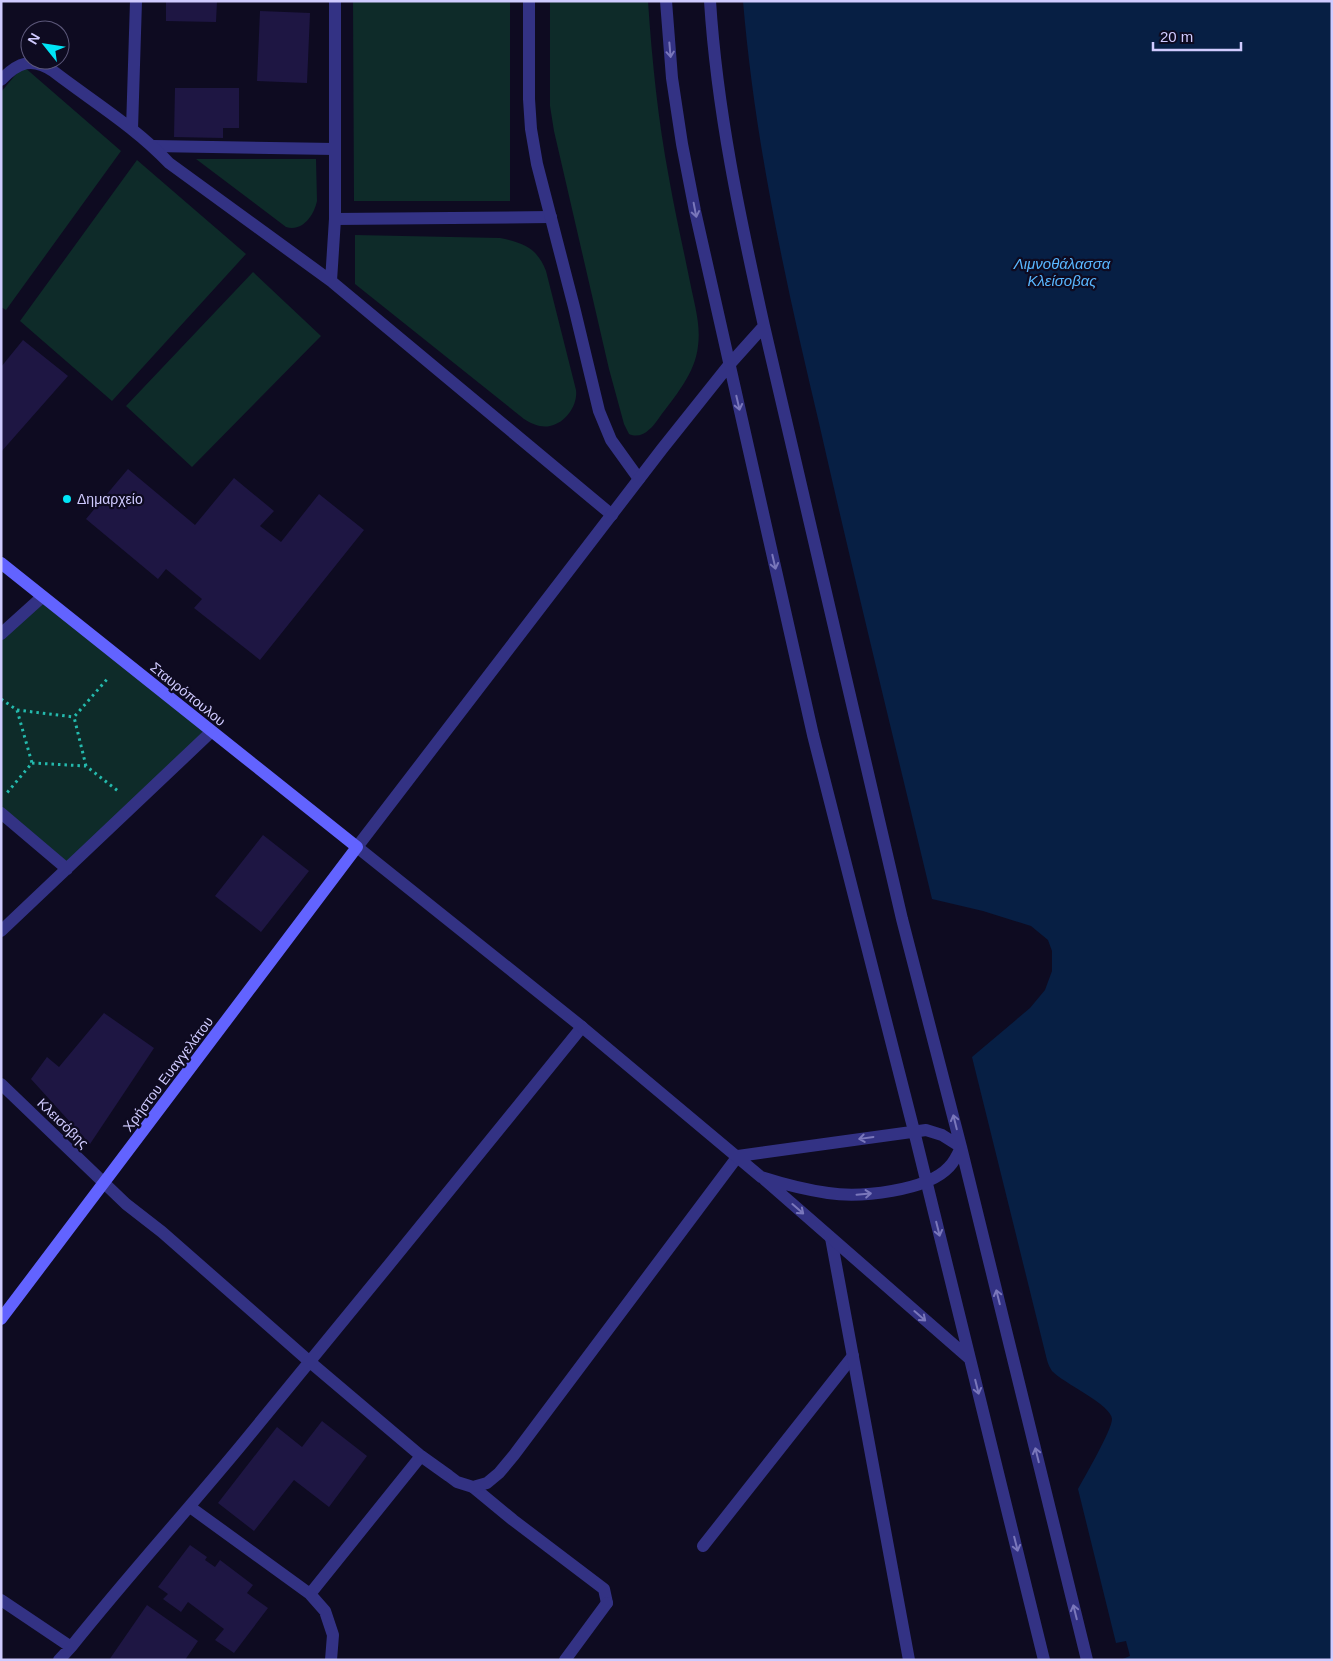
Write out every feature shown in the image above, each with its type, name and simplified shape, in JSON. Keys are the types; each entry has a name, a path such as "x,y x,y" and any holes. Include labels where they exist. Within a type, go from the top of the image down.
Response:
{"main road":[{"name":"Σταυρόπουλου","path":"1,564 357,847"},
{"name":"Χρήστου Ευαγγελάτου","path":"1,1319 357,847"}],"street":[{"path":"132,129 136,1"},
{"path":"331,280 335,219 335,1"},
{"path":"529,1 528,78 530,114 538,164 599,411 612,440 639,479"},
{"path":"666,1 672,78 695,211 813,735 914,1131 1044,1660"},
{"path":"710,1 724,128 743,230 764,326 900,909 961,1147 1087,1660"},
{"path":"1,80 15,67 23,63 44,65 132,129 153,146 169,163 331,280 612,515"},
{"path":"153,146 335,149"},
{"path":"335,219 551,218"},
{"path":"764,326 729,365 639,479 357,847 582,1027 738,1156 970,1359"},
{"path":"1,634 42,597"},
{"path":"1,931 211,732"},
{"path":"1,814 66,869"},
{"path":"59,1660 190,1508 582,1027"},
{"name":"Κλεισόβης","path":"1,1084 126,1204 162,1232 310,1362 421,1456 457,1482 473,1487 513,1520 604,1588 607,1603 566,1660"},
{"path":"473,1487 487,1483 499,1473 514,1455 738,1156 926,1130 936,1132 961,1147"},
{"path":"761,1177 829,1193 852,1195 901,1189 926,1182 937,1176 949,1167 958,1155 961,1147"},
{"path":"831,1238 909,1660"},
{"path":"703,1546 853,1356"},
{"path":"310,1594 421,1456"},
{"path":"190,1508 310,1594 325,1611 333,1634 332,1660"},
{"path":"1,1600 71,1647"}],"path":[{"path":"74,717 123,661"},
{"path":"1,698 16,710 74,717"},
{"path":"16,710 32,763"},
{"path":"74,717 86,766"},
{"path":"32,763 86,766 136,804"},
{"path":"1,800 32,763"}],"green space":[{"path":"353,1 510,1 510,201 354,201"},
{"path":"550,1 648,1 662,134 674,204 697,314 699,338 696,356 689,375 653,426 646,432 638,435 629,434 624,424 609,369 554,131 550,106"},
{"path":"20,70 28,70 121,151 6,310 1,307 1,92"},
{"path":"196,159 316,159 317,201 313,212 302,225 292,228 286,227"},
{"path":"137,160 246,254 112,401 20,321"},
{"path":"355,235 500,238 516,242 534,252 546,271 576,390 575,402 566,417 556,424 547,426 537,425 524,419 355,284"},
{"path":"253,272 321,336 192,467 126,406"},
{"path":"42,597 211,732 67,869 1,813 1,634"}],"water":[{"name":"Λιμνοθάλασσα Κλείσοβας","path":"743,1 1332,1 1332,1660 1120,1660 1130,1656 1126,1641 1116,1643 1078,1489 1103,1443 1112,1419 1110,1413 1104,1407 1058,1376 1052,1371 1048,1363 972,1057 1030,1008 1045,990 1052,971 1052,951 1048,940 1031,926 983,911 932,899 846,542 784,266 755,108"}],"building":[{"path":"166,1 217,1 216,22 166,21"},
{"path":"260,11 310,13 307,83 257,81"},
{"path":"175,88 239,88 239,128 223,128 223,138 174,137"},
{"path":"23,340 68,376 1,452 1,367"},
{"path":"128,469 195,525 234,478 274,511 260,526 281,542 319,494 364,530 260,660 194,608 202,599 166,569 158,579 86,519"},
{"path":"263,835 309,871 261,932 215,896"},
{"path":"104,1013 154,1048 90,1144 31,1079 47,1057 59,1067"},
{"path":"322,1421 367,1456 329,1507 294,1480 254,1531 218,1503 277,1427 302,1447"},
{"path":"190,1545 207,1557 205,1560 215,1567 220,1560 253,1585 247,1593 268,1608 234,1653 215,1640 224,1629 188,1602 181,1612 163,1599 168,1594 158,1587"},
{"path":"147,1605 198,1641 185,1660 109,1660"}],"place":[{"name":"Δημαρχείο","path":"67,499"}]}
